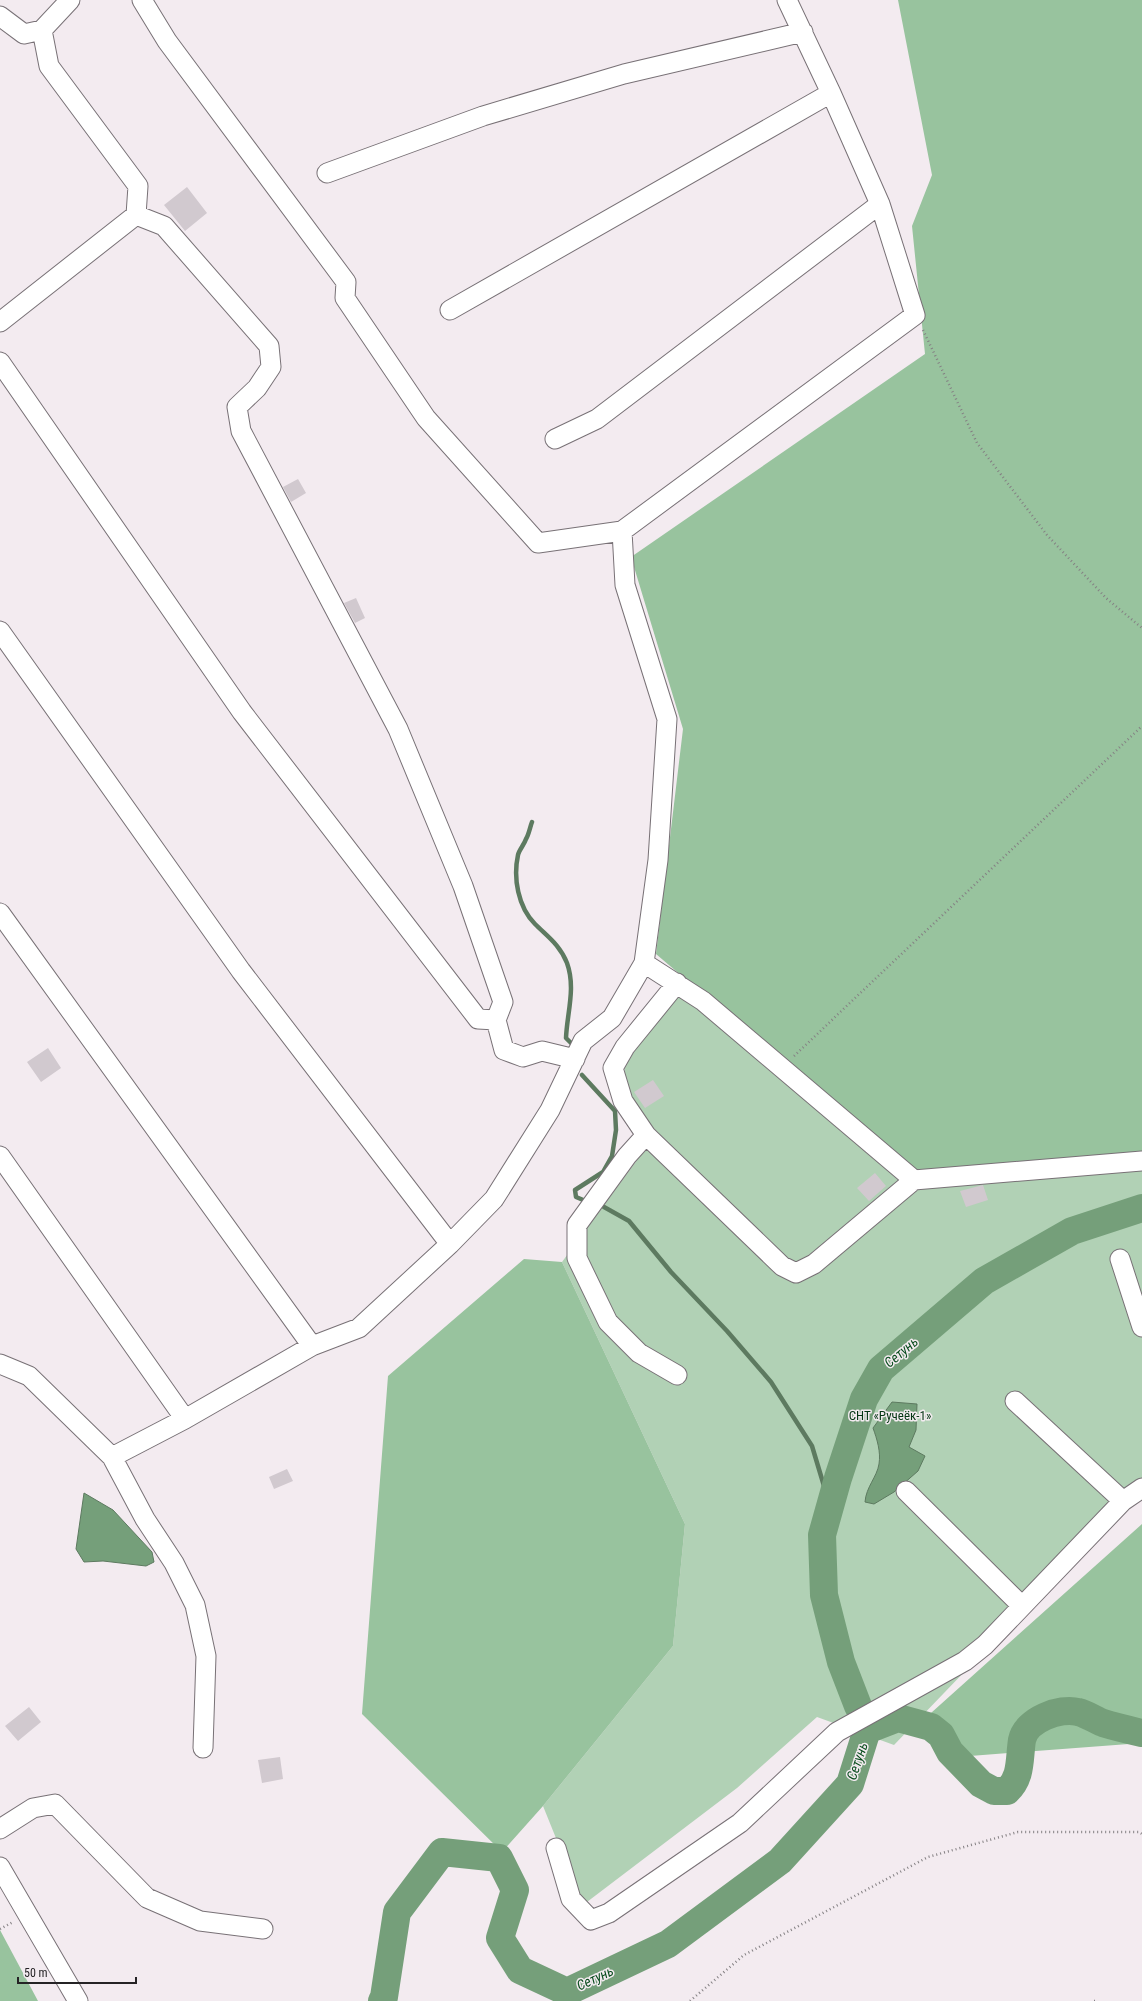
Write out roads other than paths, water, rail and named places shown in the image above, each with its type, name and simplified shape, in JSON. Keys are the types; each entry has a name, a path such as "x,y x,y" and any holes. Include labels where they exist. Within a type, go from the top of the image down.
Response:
{"street":[{"path":"0,16 24,34 42,30 70,0"},
{"path":"142,0 167,41 346,282 345,298 426,418 538,543 622,531 916,315 880,204 832,93 787,0"},
{"path":"0,322 136,215 138,186 49,66 42,30"},
{"path":"326,173 483,116 624,74 802,32"},
{"path":"450,310 832,93"},
{"path":"555,439 597,419 880,204"},
{"path":"136,215 164,226 269,346 271,368 257,388 237,407 241,431 398,729 463,886 503,1002 496,1020 504,1050 523,1057 542,1051 575,1059"},
{"path":"0,362 242,712 478,1019 496,1020"},
{"path":"112,1457 185,1419 312,1346 359,1328 450,1244 494,1199 550,1110 583,1041 612,1018 644,963 658,860 667,719 625,585 622,531"},
{"path":"0,631 241,971 450,1244"},
{"path":"0,913 312,1346"},
{"path":"644,963 703,1001 914,1180"},
{"path":"677,983 626,1047 613,1068 623,1101 646,1135 782,1266 796,1273 814,1264 914,1180 1142,1161"},
{"path":"646,1135 627,1156 577,1225 577,1258 608,1322 639,1353 677,1375"},
{"path":"0,1156 185,1419"},
{"path":"1120,1260 1142,1327"},
{"path":"0,1364 30,1376 112,1457 146,1519 174,1563 195,1605 206,1656 203,1748"},
{"path":"1015,1401 1123,1501"},
{"path":"556,1848 571,1899 591,1920 609,1913 740,1823 837,1732 965,1662 985,1645 1123,1501 1142,1488"},
{"path":"906,1491 1022,1606"},
{"path":"0,1829 33,1808 55,1804 147,1898 200,1921 263,1929"},
{"path":"0,1867 78,2001"}],"waterway":[{"path":"532,822 527,837 518,855 516,873 518,892 524,909 529,917 557,946 567,963 570,972 571,991 566,1038 572,1044"},
{"path":"582,1075 615,1111 616,1130 612,1156 603,1172 575,1190 576,1197 588,1202"},
{"path":"604,1207 629,1221 671,1272 727,1331 771,1382 812,1446 830,1506"},
{"name":"Сетунь","path":"858,1706 841,1662 824,1595 822,1535 838,1478 864,1399 881,1369 984,1281 1072,1231 1142,1208"},
{"name":"Сетунь","path":"382,2001 384,1997 397,1912 442,1852 499,1858 515,1890 500,1938 520,1970 567,1992 668,1944 780,1861 850,1784 867,1730 898,1718 931,1727 941,1735 950,1752 981,1784 994,1791 1007,1791 1012,1786 1018,1774 1022,1740 1025,1733 1030,1726 1053,1713 1062,1711 1078,1712 1103,1723 1142,1733"}],"park label":[{"name":"СНТ «Ручеёк-1»","path":"890,1415"}]}
